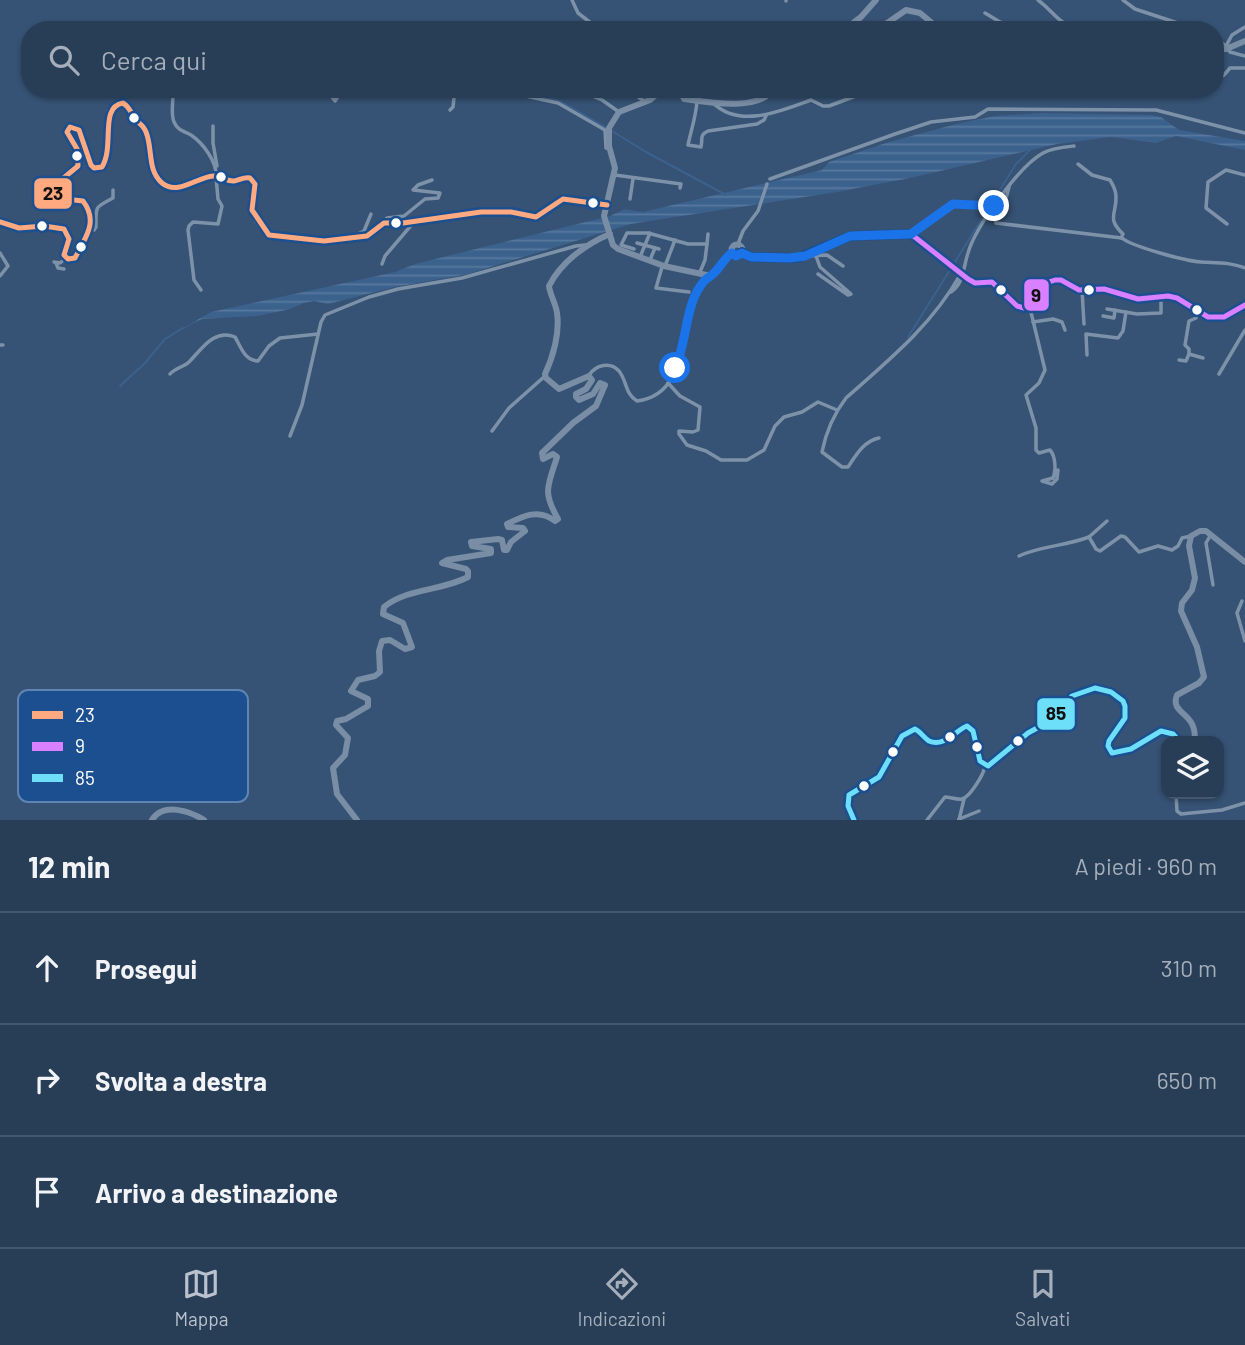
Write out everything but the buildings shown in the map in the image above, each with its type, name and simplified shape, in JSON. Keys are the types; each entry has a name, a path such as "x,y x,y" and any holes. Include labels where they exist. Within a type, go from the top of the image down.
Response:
{"street":[{"path":"572,0 578,13 588,21"},
{"path":"856,21 876,0"},
{"path":"1038,0 1058,21"},
{"path":"1123,0 1135,9 1172,21"},
{"path":"890,21 906,10 920,13 929,21"},
{"path":"985,13 998,21"},
{"path":"1224,47 1232,35 1245,27"},
{"path":"1224,48 1245,41"},
{"path":"1224,48 1245,56"},
{"path":"1224,75 1230,68 1245,68"},
{"path":"173,98 174,123 201,144 216,174"},
{"path":"450,110 454,98"},
{"path":"535,98 558,103 605,130 606,148 609,148"},
{"path":"596,98 617,115"},
{"path":"639,98 645,102"},
{"path":"633,252 615,247 604,216 615,168 609,148 609,128 617,115 651,98"},
{"path":"684,98 713,103 759,101 764,98"},
{"path":"713,103 736,114 766,116 811,100 822,106 829,106 850,98"},
{"path":"697,101 688,145 693,147 701,147 701,138 708,131 757,124 766,116"},
{"path":"64,269 58,268 55,262 75,258 90,229 92,218 83,201 56,198 52,192 52,188 78,166 77,149 67,132 70,127 79,130 91,165 94,168 102,167 108,153 110,112 118,103 127,105 148,135 151,163 163,184 177,188 201,177 216,174 235,181 246,177 253,180 255,190 252,210 269,235 324,241 367,236 387,218 404,216 425,199 438,198 440,192 413,190 432,180"},
{"path":"545,376 559,389 589,376 598,366 604,365 619,372 629,395 637,401 659,393 668,383 684,343 692,303 706,279 732,253 733,246 738,244 743,231 758,211 769,181 895,134 931,122 975,117 989,109 1156,110 1245,133"},
{"path":"201,290 194,280 188,230 194,222 218,224 222,206 216,190 213,126"},
{"path":"879,438 874,438 860,448 848,467 842,467 821,451 831,419 846,398 922,329 960,282 968,252 993,206 1041,154 1074,146"},
{"path":"1078,164 1091,175 1110,180 1116,198 1112,215 1122,236 1133,245 1191,260 1223,261 1245,268"},
{"path":"1227,224 1206,208 1208,181 1226,170 1245,175"},
{"path":"613,175 681,184 680,188"},
{"path":"630,199 633,179"},
{"path":"1009,187 1004,206 995,219 999,223 1122,236"},
{"path":"90,229 94,230 96,227 95,210 113,198 113,190"},
{"path":"384,223 414,222 481,212 511,212 536,218 563,199 607,205"},
{"path":"805,256 850,236 911,234 948,206 993,206"},
{"path":"349,238 364,231 371,214"},
{"path":"0,222 19,228 44,226 64,229 69,239 64,250 66,258"},
{"path":"382,264 385,256 414,222"},
{"path":"707,244 688,244 650,233 627,233 621,242 640,257 664,266 711,276"},
{"path":"633,252 640,233"},
{"path":"640,257 650,233"},
{"path":"492,431 509,408 545,376 551,361 557,311 549,286 557,274 587,245 609,234"},
{"path":"699,274 705,260 708,234"},
{"path":"911,234 968,279 975,283 992,282 1017,306 1024,308 1049,282 1061,279 1082,290 1104,289 1138,299 1177,298 1208,317 1224,317 1245,305"},
{"path":"650,260 658,236"},
{"path":"675,240 664,266 659,271 656,288 689,292"},
{"path":"637,243 656,248"},
{"path":"738,244 742,247 742,253"},
{"path":"290,436 306,389 325,315 369,297 398,289 462,278 587,245"},
{"path":"0,253 8,266 0,276"},
{"path":"732,253 736,256 742,253"},
{"path":"742,253 751,257 830,256 843,265"},
{"path":"816,256 820,267 851,294 848,295 818,274"},
{"path":"949,294 961,273"},
{"path":"1082,290 1084,324"},
{"path":"1107,309 1137,314 1161,313 1161,297"},
{"path":"1029,304 1045,370 1039,383 1026,395 1036,428 1036,450 1039,453 1051,450 1055,473 1053,478 1042,481 1052,484 1057,479 1058,470"},
{"path":"1103,316 1114,318 1115,310"},
{"path":"1179,359 1186,361 1189,354 1185,345 1189,320 1196,318 1199,311"},
{"path":"1087,355 1086,334 1118,338 1123,331 1126,312"},
{"path":"1033,322 1053,319 1062,321 1065,330"},
{"path":"1219,374 1245,330"},
{"path":"170,374 189,362 209,340 226,335 235,337 250,360 258,361 269,346 280,338 318,334"},
{"path":"1189,354 1203,358"},
{"path":"357,820 337,794 332,768 345,755 348,738 336,725 337,721 346,719 368,706 368,699 351,691 358,680 380,672 379,651 382,641 390,640 405,649 412,647 405,626 398,619 383,614 384,607 396,600 468,577 466,569 442,563 491,553 488,547 472,546 471,542 498,539 502,540 504,550 507,550 511,542 525,531 523,528 508,527 507,524 523,516 539,514 557,520 549,505 547,492 557,457 553,454 545,459 541,458 541,453 599,402 605,387 603,384 598,384 593,394 583,400 576,397 576,394 590,384 592,380 589,376"},
{"path":"668,383 682,398 700,407 697,432 679,431 680,436 688,446 706,451 723,461 753,458 764,450 779,420 789,414 802,412 818,402 837,410"},
{"path":"1019,556 1088,537 1107,521"},
{"path":"1088,537 1101,551 1122,536 1136,550 1142,552 1158,546 1174,550 1182,538 1200,531 1211,534 1245,562"},
{"path":"1211,534 1206,542 1213,585"},
{"path":"1191,536 1189,546 1195,578 1192,590 1182,603 1181,611 1197,647 1203,677 1199,683 1177,695 1175,701 1177,708 1191,721 1195,736"},
{"path":"1242,601 1237,613 1245,641"},
{"path":"985,766 994,763 1014,743 1050,721 1072,696 1095,688 1118,696 1125,706 1125,718 1108,746 1112,752 1131,749 1161,731 1175,736"},
{"path":"854,820 848,806 849,795 879,777 902,736 909,731 919,730 928,740 937,742 952,737 967,726 973,731 980,761 985,766"},
{"path":"959,820 964,799 982,779 985,766"},
{"path":"927,820 945,797 964,799"},
{"path":"1176,799 1177,811 1181,814 1222,810 1245,803"},
{"path":"152,820 156,814 166,810 196,814 205,820"},
{"path":"959,820 979,811"}],"water":[{"path":"1042,113 1151,115 1161,117 1179,130 1245,141 1245,150 1176,136 1156,143 1111,137 1057,144 837,192 631,224 468,274 395,287 328,304 314,301 304,303 258,316 202,319 178,331 211,312 395,272 415,264 610,216 625,209 643,212 822,170 829,162 956,124 995,116"}],"waterway":[{"path":"548,98 560,101 607,128"},
{"path":"612,131 726,195"},
{"path":"953,265 1016,164 1032,148"},
{"path":"908,337 950,270"},
{"path":"120,386 145,363 165,339 183,328"}],"transit line":[{"name":"23","path":"0,222 19,228 44,226 64,229 69,239 64,255 68,259 75,258 89,230 88,209 83,201 56,198 52,192 54,186 78,166 77,149 67,132 70,127 79,130 91,165 94,168 102,167 106,158 111,112 123,103 145,130 152,166 162,183 174,188 213,176 231,181 250,178 255,184 252,210 269,235 324,241 367,236 384,223 403,223 481,212 511,212 536,217 563,199 607,205"},
{"name":"9","path":"742,252 751,257 797,258 850,236 911,234 968,279 975,283 992,282 1017,306 1024,308 1049,282 1055,280 1061,280 1079,290 1104,289 1138,299 1168,296 1177,298 1208,317 1224,317 1245,305"},
{"name":"85","path":"854,820 848,806 849,795 879,777 902,736 915,729 934,743 945,740 967,726 973,731 980,761 988,766 1028,733 1050,721 1072,696 1095,688 1111,692 1123,701 1125,706 1125,718 1109,741 1108,746 1112,753 1131,749 1161,731 1175,736"}],"route":[{"path":"675,368 684,343 692,303 706,279 715,273 732,253 736,256 742,253 745,256 771,258 805,256 850,236 911,234 953,204 994,206"}]}
